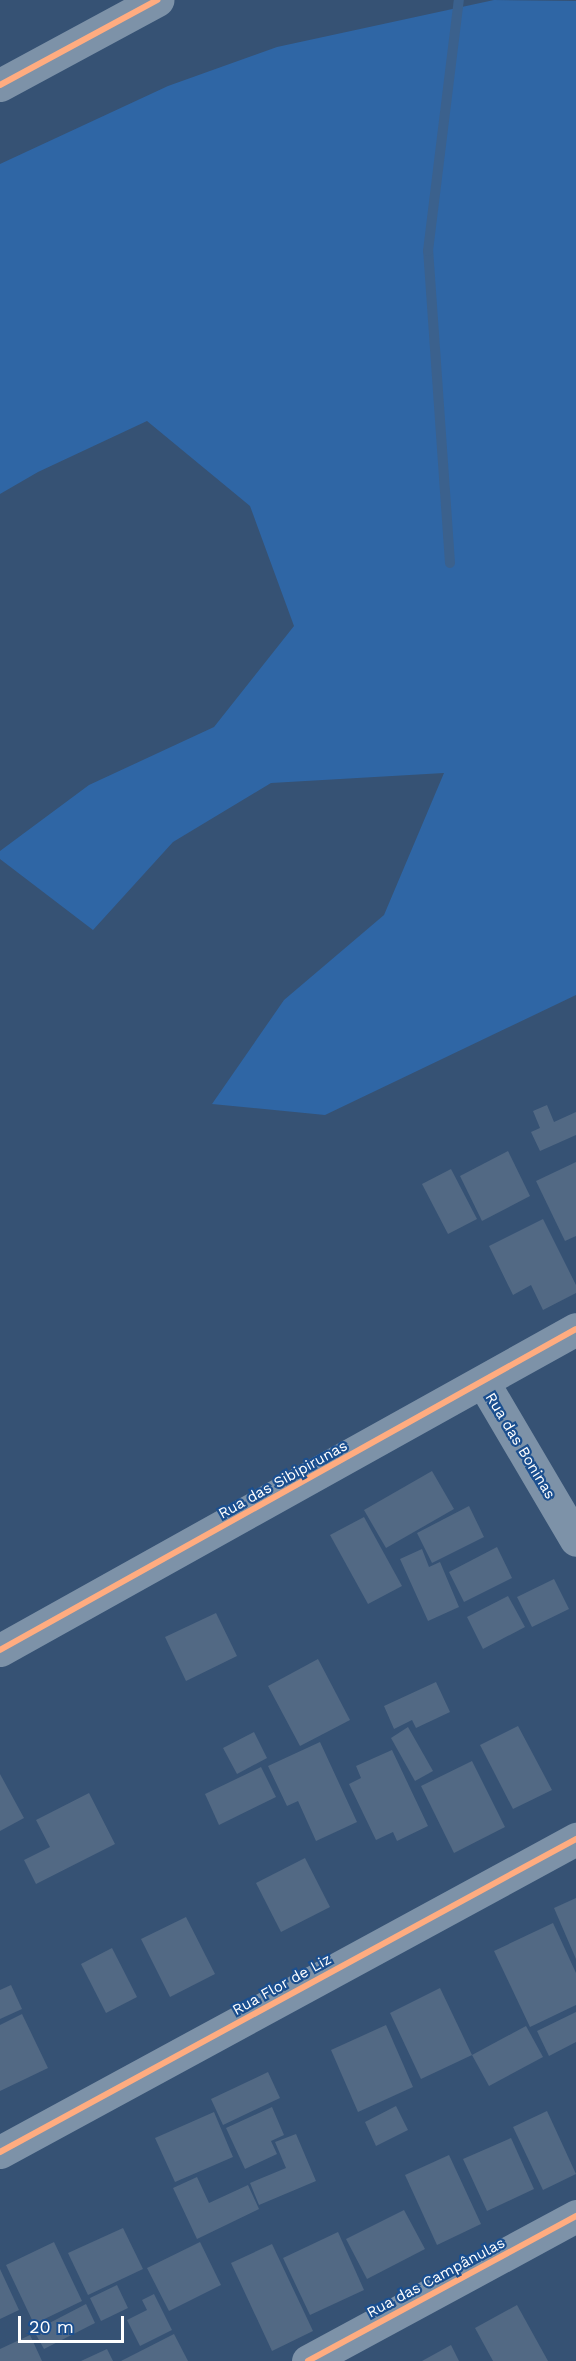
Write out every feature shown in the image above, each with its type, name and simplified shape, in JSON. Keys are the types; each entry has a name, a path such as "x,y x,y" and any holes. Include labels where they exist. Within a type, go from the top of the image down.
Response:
{"street":[{"path":"0,85 157,0"},
{"name":"Rua das Sibipirunas","path":"0,1650 576,1329"},
{"name":"Rua das Boninas","path":"483,1382 576,1540"},
{"name":"Rua Flor de Liz","path":"0,2152 576,1839"},
{"name":"Rua das Campânulas","path":"308,2361 576,2216"}],"shaded area":[{"path":"494,0 576,1 576,995 325,1115 212,1104 284,1000 384,915 444,773 271,783 173,842 93,930 0,859 0,851 89,785 214,727 294,626 250,506 147,421 38,472 0,494 0,164 168,86 277,47"}],"building":[{"path":"547,1105 554,1122 576,1112 576,1135 540,1151 531,1132 540,1128 533,1111"},
{"path":"508,1151 530,1196 482,1221 460,1176"},
{"path":"576,1162 576,1236 565,1241 536,1181"},
{"path":"451,1169 477,1219 448,1234 422,1184"},
{"path":"543,1219 576,1285 576,1293 543,1310 531,1285 513,1295 489,1246"},
{"path":"432,1471 454,1509 386,1548 364,1510"},
{"path":"469,1506 484,1537 432,1563 417,1533"},
{"path":"364,1517 402,1586 368,1604 330,1535"},
{"path":"497,1547 512,1578 464,1602 449,1572"},
{"path":"422,1549 429,1567 440,1562 459,1607 428,1621 400,1559"},
{"path":"554,1579 569,1609 532,1627 517,1597"},
{"path":"508,1596 525,1627 483,1649 467,1617"},
{"path":"216,1613 237,1656 186,1681 165,1637"},
{"path":"318,1659 350,1720 300,1746 268,1686"},
{"path":"436,1682 450,1712 416,1728 412,1720 394,1729 384,1706"},
{"path":"518,1726 552,1790 513,1809 480,1745"},
{"path":"408,1727 433,1771 415,1781 391,1738"},
{"path":"254,1732 267,1758 237,1774 223,1748"},
{"path":"320,1742 357,1822 316,1841 298,1801 287,1806 268,1766"},
{"path":"392,1750 428,1826 397,1841 393,1832 376,1840 349,1784 361,1778 356,1766"},
{"path":"472,1761 505,1827 454,1853 421,1786"},
{"path":"261,1767 276,1797 219,1825 205,1794"},
{"path":"0,1774 24,1818 0,1831"},
{"path":"89,1793 115,1844 36,1884 24,1860 50,1847 36,1820"},
{"path":"305,1858 330,1907 281,1932 256,1883"},
{"path":"576,1898 576,1959 554,1908"},
{"path":"186,1917 215,1974 170,1997 141,1939"},
{"path":"553,1923 576,1973 576,2005 530,2027 494,1951"},
{"path":"112,1948 137,1997 106,2013 81,1964"},
{"path":"11,1985 22,2009 0,2019 0,1990"},
{"path":"440,1988 472,2055 421,2079 390,2013"},
{"path":"576,2012 576,2042 549,2056 537,2031"},
{"path":"22,2014 48,2068 0,2091 0,2025"},
{"path":"386,2025 413,2087 358,2112 331,2050"},
{"path":"526,2026 543,2057 489,2086 472,2055"},
{"path":"268,2072 280,2098 223,2125 211,2099"},
{"path":"396,2106 408,2130 376,2146 365,2122"},
{"path":"272,2107 284,2135 271,2141 277,2154 245,2169 226,2128"},
{"path":"547,2111 576,2174 543,2190 513,2127"},
{"path":"214,2112 233,2157 175,2182 155,2138"},
{"path":"296,2134 316,2181 259,2205 250,2183 286,2168 275,2142"},
{"path":"511,2138 534,2189 487,2211 463,2159"},
{"path":"449,2155 481,2224 437,2245 405,2175"},
{"path":"197,2177 209,2203 248,2185 259,2209 197,2239 173,2188"},
{"path":"404,2210 425,2249 367,2279 346,2239"},
{"path":"123,2228 143,2269 88,2295 68,2253"},
{"path":"338,2232 364,2290 310,2315 283,2258"},
{"path":"54,2242 82,2301 34,2324 6,2265"},
{"path":"200,2242 221,2285 169,2311 147,2268"},
{"path":"272,2244 313,2331 272,2351 231,2263"},
{"path":"0,2269 19,2310 0,2319"},
{"path":"117,2285 128,2308 101,2321 90,2298"},
{"path":"154,2294 172,2330 140,2346 127,2320 147,2310 142,2300"},
{"path":"86,2304 95,2323 44,2349 34,2331"},
{"path":"517,2305 548,2361 493,2361 475,2328"},
{"path":"174,2334 188,2361 121,2361"},
{"path":"30,2335 42,2361 0,2361 0,2349"},
{"path":"451,2345 459,2361 422,2361"},
{"path":"107,2349 113,2361 81,2361"}],"waterway":[{"path":"450,563 428,251 459,0"}],"cycle path":[{"path":"0,85 157,0"},
{"path":"0,1650 576,1329"},
{"path":"0,2152 576,1839"},
{"path":"308,2361 576,2216"}]}
